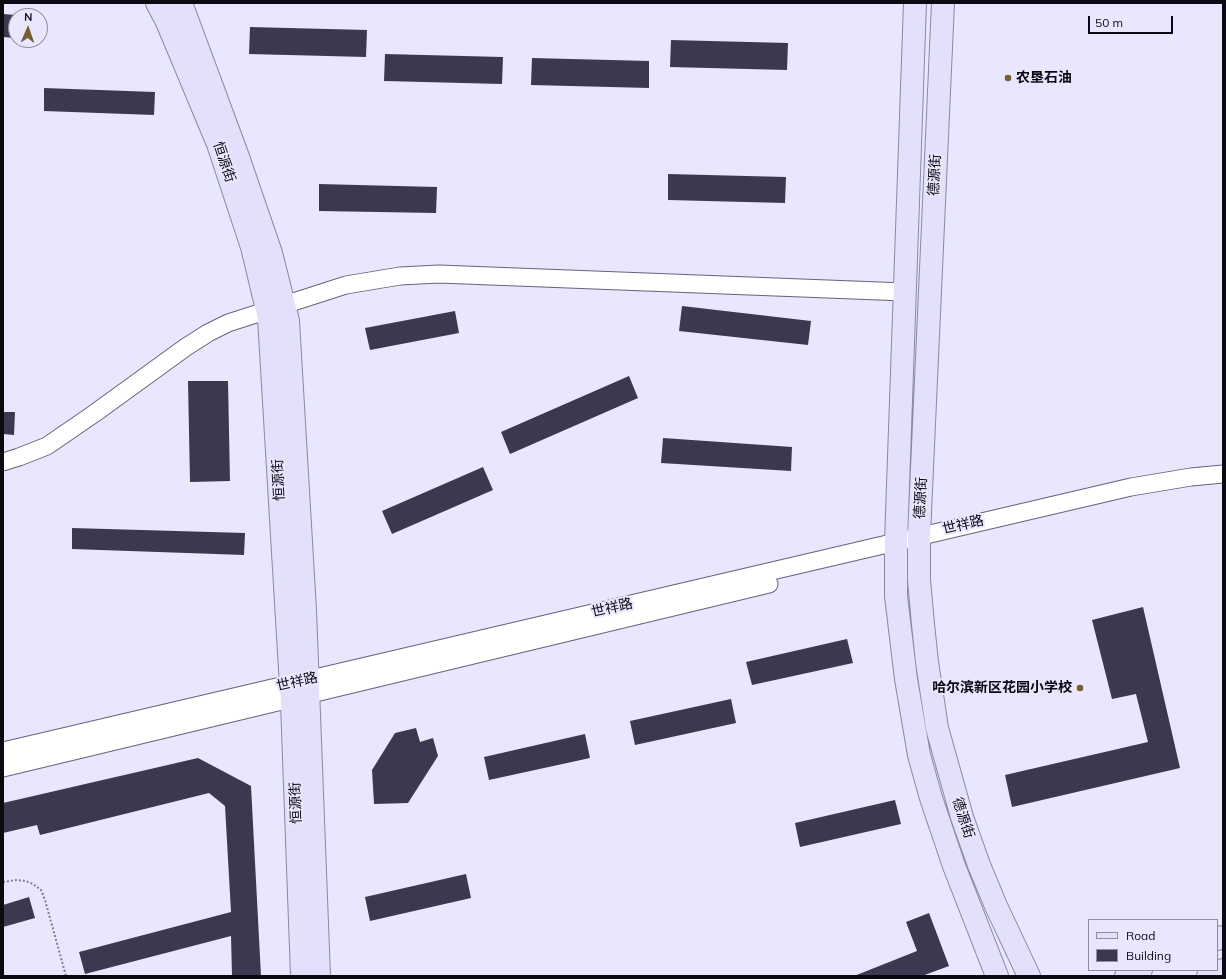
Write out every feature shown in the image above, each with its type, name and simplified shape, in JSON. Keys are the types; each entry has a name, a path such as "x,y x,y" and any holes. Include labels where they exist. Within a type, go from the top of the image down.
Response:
{"main road":[{"name":"恒源街","path":"157,3 168,22 218,144 252,247 275,307 288,321 294,419 300,689 302,976"},
{"name":"恒源街","path":"181,3 237,154 271,253 275,307"},
{"name":"德源街","path":"915,3 896,548 896,596 912,719 919,755 931,798 952,858 997,976"},
{"name":"德源街","path":"943,3 919,542 919,580 927,662 933,706 940,741 962,817 979,865 996,906 1029,976"},
{"name":"恒源街","path":"300,689 319,976"},
{"path":"1208,976 1223,970"},
{"path":"1126,976 1138,971"}],"street":[{"path":"3,462 19,458 47,446 208,333 228,323 346,285 400,276 439,274 905,292"},
{"name":"世祥路","path":"3,751 300,689 896,548 1131,487 1191,477 1223,474"},
{"name":"世祥路","path":"3,768 300,689"}],"path":[{"path":"3,882 17,880 26,881 41,890 66,976"}],"building":[{"path":"3,14 8,14 8,37 3,37"},
{"path":"250,27 367,30 366,57 249,54"},
{"path":"671,40 788,43 787,70 670,67"},
{"path":"385,54 503,57 502,84 384,81"},
{"path":"532,58 649,61 649,88 531,85"},
{"path":"44,88 155,92 154,115 44,111"},
{"path":"668,174 786,177 785,203 668,200"},
{"path":"319,184 437,187 436,213 319,211"},
{"path":"682,306 811,321 808,345 679,331"},
{"path":"455,311 459,333 370,350 365,328"},
{"path":"629,376 638,398 510,454 501,432"},
{"path":"188,381 228,381 230,481 190,482"},
{"path":"3,412 15,412 14,435 3,434"},
{"path":"663,438 792,447 791,471 661,463"},
{"path":"483,467 493,490 392,534 382,511"},
{"path":"72,528 245,533 244,555 72,549"},
{"path":"1143,607 1180,768 1012,807 1005,775 1148,742 1136,694 1112,699 1092,620"},
{"path":"847,639 853,663 752,685 746,662"},
{"path":"731,699 736,723 635,745 630,721"},
{"path":"416,728 420,742 433,738 438,756 408,803 374,804 372,770 395,733"},
{"path":"585,734 590,758 489,780 484,757"},
{"path":"198,758 251,786 261,976 232,976 231,936 85,974 79,952 231,912 225,806 209,793 40,835 37,825 3,833 3,803"},
{"path":"895,800 901,824 800,847 795,823"},
{"path":"466,874 471,898 370,921 365,897"},
{"path":"29,897 35,918 3,927 3,905"},
{"path":"929,913 949,966 922,976 854,976 917,951 906,922"}],"place":[{"name":"农垦石油","path":"1008,78"},
{"name":"哈尔滨新区花园小学校","path":"1080,688"}]}
